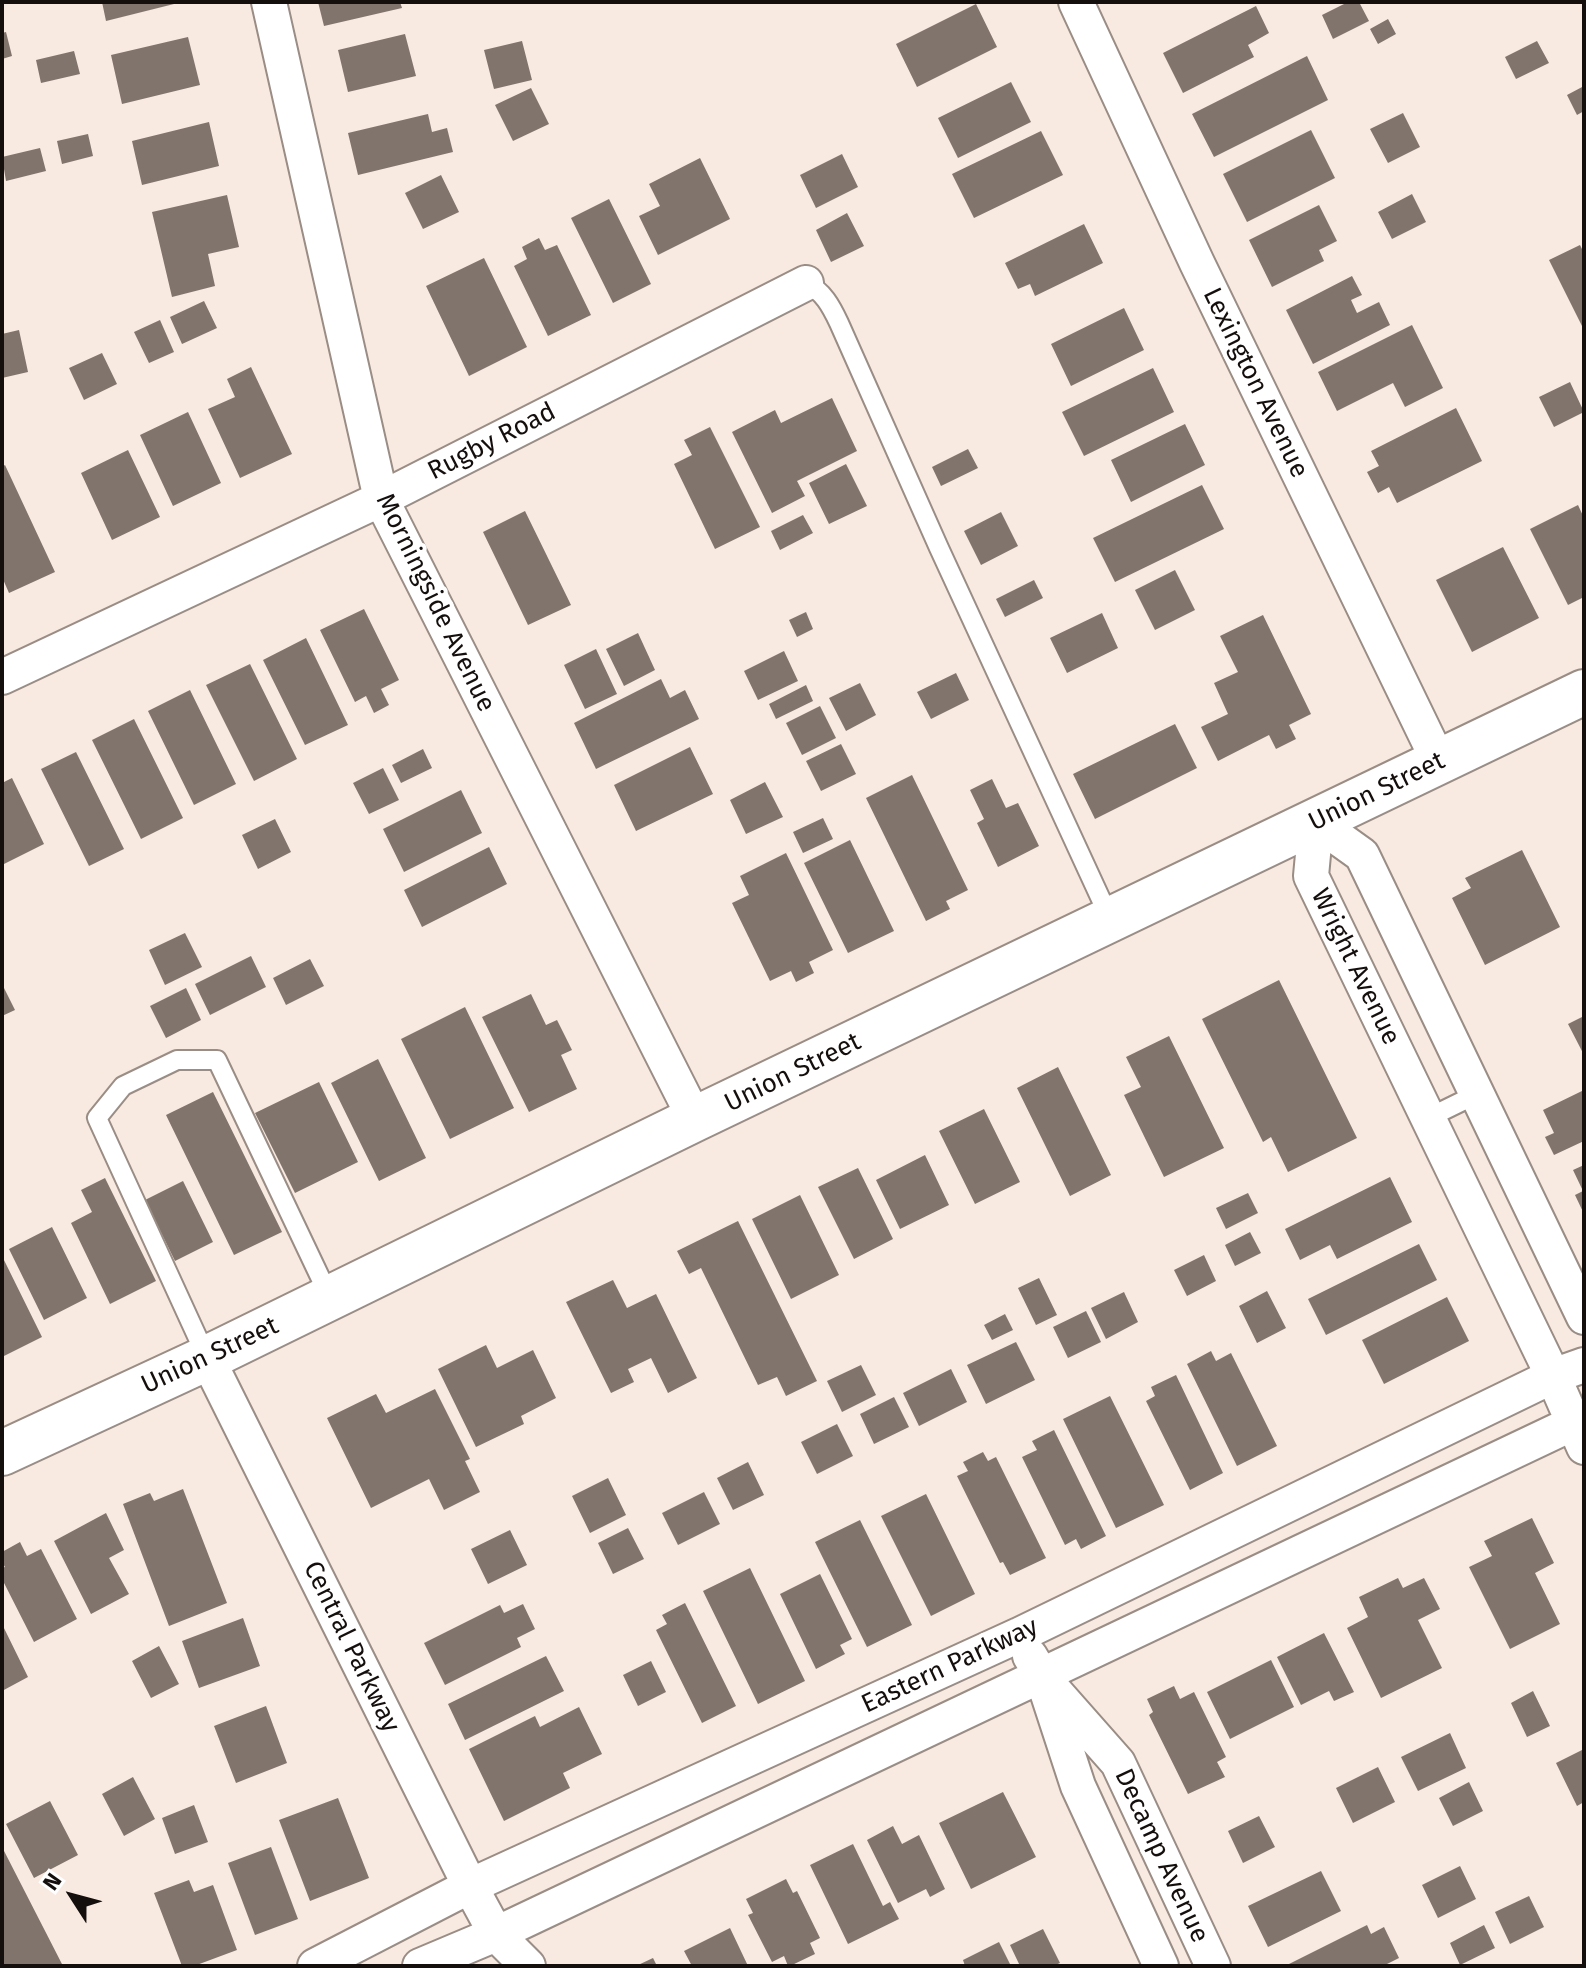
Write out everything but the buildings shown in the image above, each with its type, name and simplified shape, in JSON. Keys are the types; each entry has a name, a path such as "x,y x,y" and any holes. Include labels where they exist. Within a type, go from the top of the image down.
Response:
{"main road":[{"name":"Union Street","path":"2,1453 207,1358 695,1119 1584,692"}],"street":[{"name":"Morningside Avenue","path":"269,2 381,499 695,1119"},
{"name":"Lexington Avenue","path":"1076,2 1204,277 1439,762"},
{"name":"Rugby Road","path":"2,677 381,499 806,283"},
{"name":"Wright Avenue","path":"1316,822 1362,855 1584,1317"},
{"name":"Wright Avenue","path":"1316,822 1311,876 1428,1118 1568,1370 1580,1429"},
{"name":"Central Parkway","path":"207,1358 470,1886 497,1950 528,1966"},
{"name":"Eastern Parkway","path":"315,1966 470,1886 1019,1635 1568,1370"},
{"name":"Eastern Parkway","path":"420,1966 497,1950 1042,1676 1580,1429"},
{"name":"Decamp Avenue","path":"1019,1635 1042,1676 1078,1786 1161,1966"},
{"name":"Decamp Avenue","path":"1042,1676 1118,1763 1213,1966"}],"lane":[{"path":"806,283 822,294 839,323 1111,921"},
{"path":"207,1358 97,1118 123,1086 177,1060 217,1060 331,1298"},
{"path":"1428,1118 1477,1094"}]}
